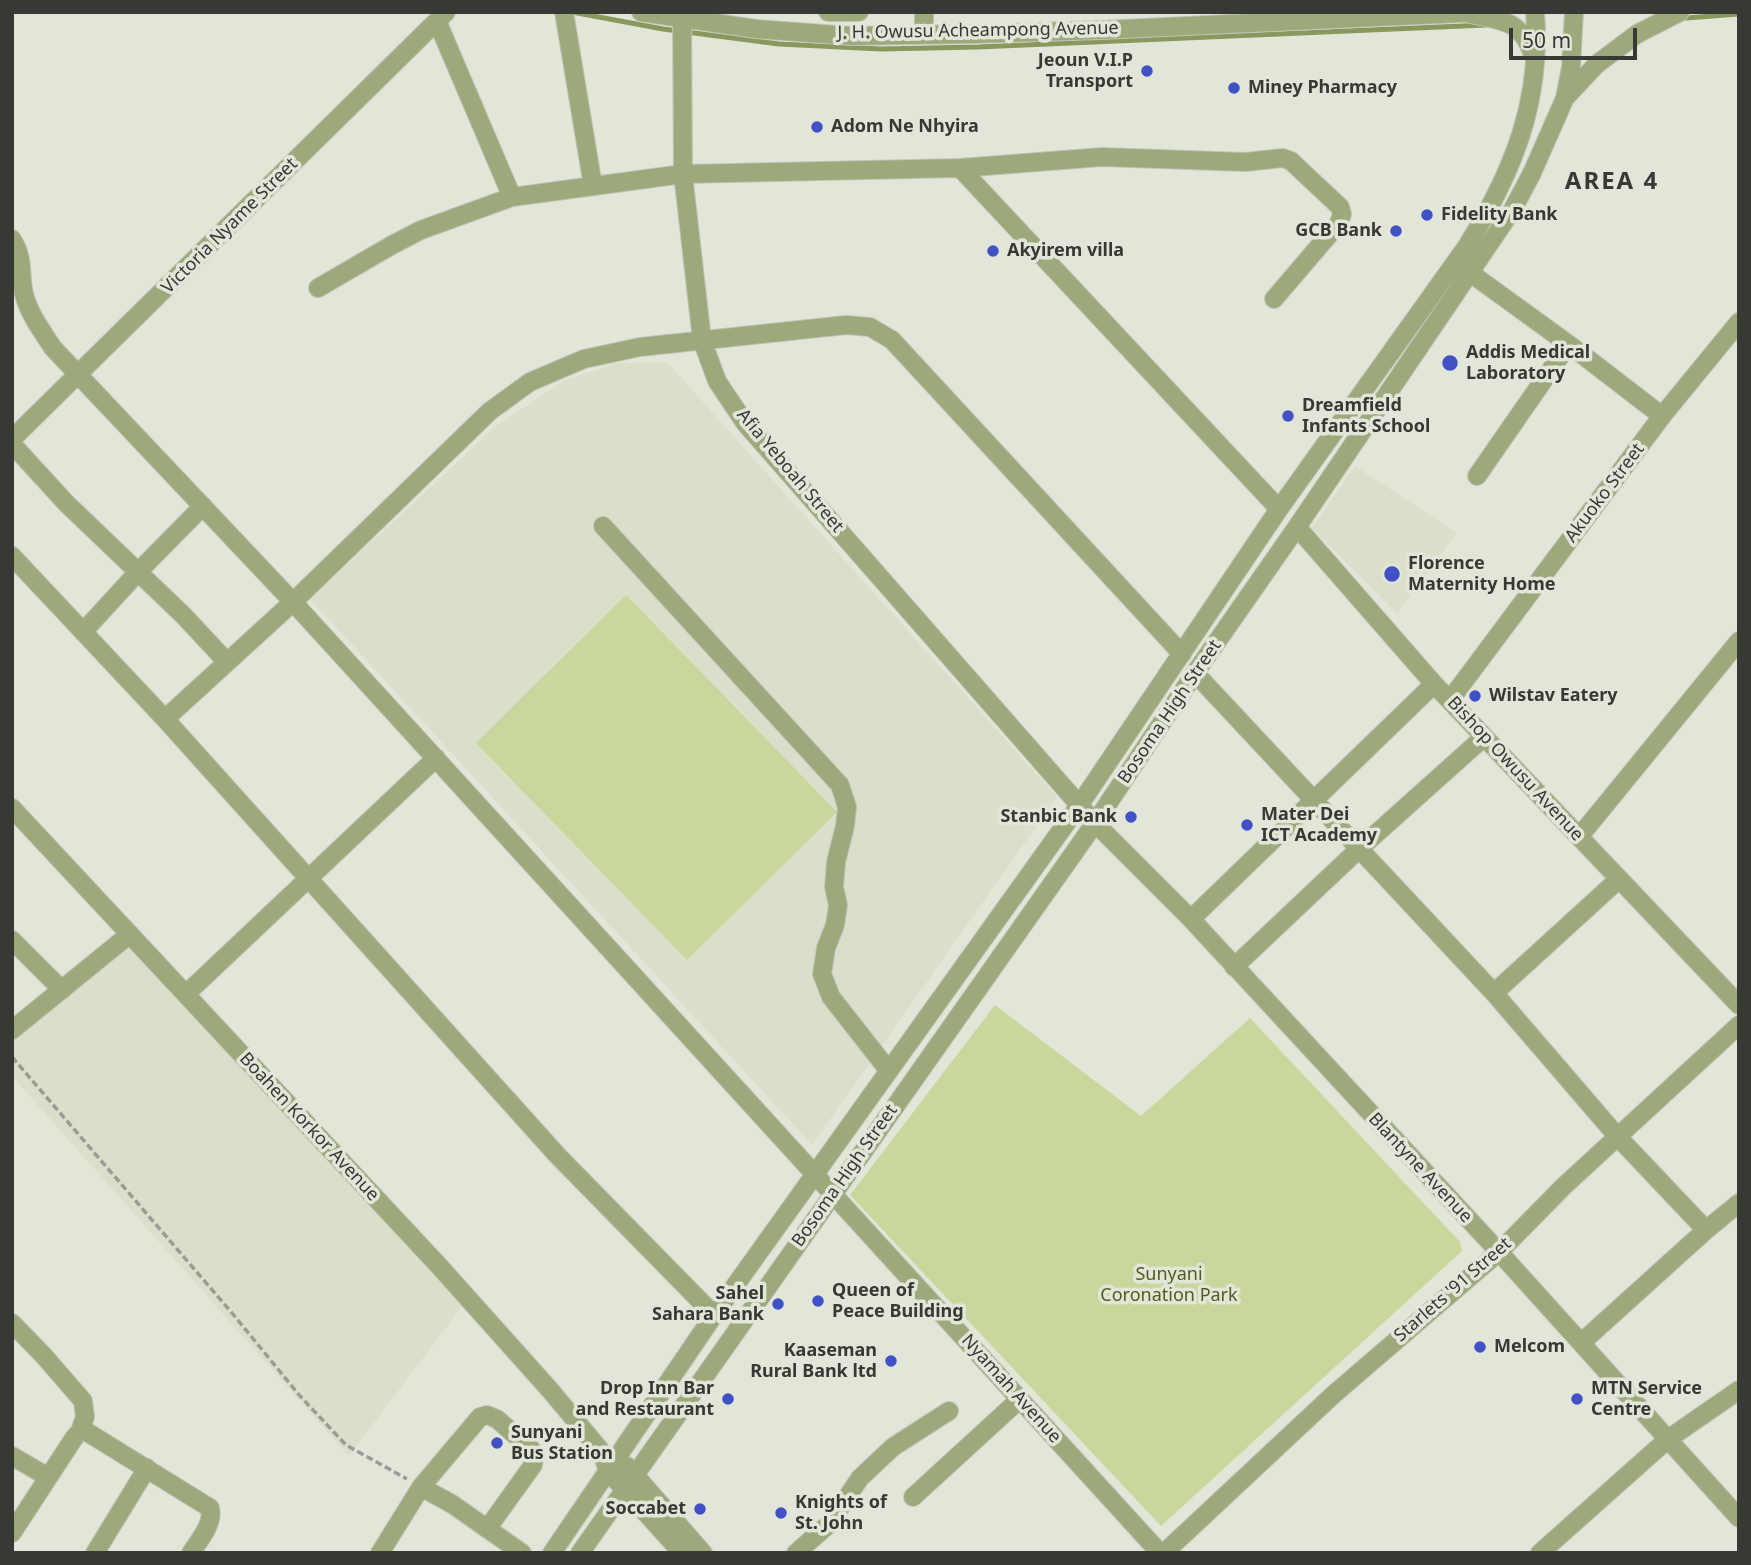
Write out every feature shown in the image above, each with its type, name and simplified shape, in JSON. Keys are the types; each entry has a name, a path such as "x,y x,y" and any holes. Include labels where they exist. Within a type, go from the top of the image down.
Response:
{"street":[{"path":"564,12 593,186"},
{"name":"J. H. Owusu Acheampong Avenue","path":"641,12 756,29 851,36 1101,30 1317,16 1475,13 1511,24 1524,34 1536,66"},
{"name":"J. H. Owusu Acheampong Avenue","path":"828,12 859,12"},
{"path":"924,12 924,35"},
{"name":"Bosoma High Street","path":"552,1553 609,1459 1080,804 1279,509 1454,265 1488,213 1522,133 1536,66 1535,12"},
{"name":"Bosoma High Street","path":"580,1553 1095,823 1513,209 1565,97 1571,66 1574,12"},
{"path":"1565,97 1597,64 1637,34 1680,12"},
{"path":"442,17 512,197"},
{"name":"Victoria Nyame Street","path":"12,442 442,17"},
{"name":"Afia Yeboah Street","path":"682,17 683,174 702,340 717,381 745,423 1095,823"},
{"path":"318,288 421,230 512,197 593,186 683,174 961,168 1102,158 1245,162 1283,158 1291,161 1340,206 1342,214 1339,223 1274,299"},
{"path":"961,168 1279,509"},
{"name":"Nyamah Avenue","path":"12,239 19,250 24,293 36,323 53,348 293,602 1162,1553"},
{"path":"1469,272 1571,345 1662,416"},
{"name":"Akuoko Street","path":"1450,700 1662,416 1739,322"},
{"path":"165,719 293,602 490,411 530,382 584,359 640,347 846,325 870,327 891,340 1182,654"},
{"path":"1477,476 1561,355 1571,345"},
{"path":"12,442 66,503 183,615 227,662"},
{"path":"83,632 203,506"},
{"path":"603,526 840,785 847,807 836,862 834,887 838,905 822,974 831,997 889,1071"},
{"name":"Bishop Owusu Avenue","path":"1297,527 1434,684 1739,1005"},
{"path":"12,556 165,719 558,1156 714,1315"},
{"path":"1579,837 1739,641"},
{"path":"1195,673 1494,993 1617,1136 1706,1230"},
{"path":"1191,919 1434,684"},
{"path":"1234,967 1359,849 1484,737"},
{"path":"186,994 436,758"},
{"name":"Boahen Korkor Avenue","path":"12,808 440,1267 630,1482 702,1553"},
{"name":"Blantyne Avenue","path":"1095,823 1191,919 1499,1252 1739,1518"},
{"path":"1494,993 1619,879"},
{"path":"12,1030 130,934"},
{"path":"12,940 62,990"},
{"name":"Starlets '91 Street","path":"1162,1553 1333,1395 1499,1252 1564,1186 1739,1025"},
{"path":"1581,1343 1739,1203"},
{"path":"12,1323 83,1401 85,1417 80,1431 12,1533"},
{"path":"1539,1553 1668,1439 1739,1390"},
{"path":"912,1497 1020,1399"},
{"path":"796,1553 829,1524 860,1478 892,1447 948,1411"},
{"path":"380,1553 421,1487 480,1418 487,1415 497,1419 531,1449 534,1457 533,1465 487,1529"},
{"path":"80,1431 93,1434 210,1508 211,1521 191,1553"},
{"path":"12,1456 48,1477"},
{"path":"95,1553 147,1468"},
{"name":"Boahen Korkor Avenue","path":"630,1482 682,1553"},
{"path":"421,1487 452,1504 522,1553"}],"path":[{"path":"12,1057 300,1396 346,1445 421,1487"}],"shaded area":[{"path":"667,362 1057,797 812,1145 310,599 496,426 565,380 617,363"},
{"name":"Florence Maternity Home","path":"1355,466 1457,533 1397,614 1312,528"},
{"path":"130,938 463,1305 349,1456 12,1076 12,1023"}],"green space":[{"path":"626,595 837,812 687,960 476,743"},
{"name":"Sunyani Coronation Park","path":"995,1005 1141,1116 1250,1018 1460,1242 1462,1251 1161,1526 850,1195"}],"waterway":[{"path":"572,12 663,29 779,44 881,49 1486,25"},
{"path":"1686,18 1739,14"}],"place":[{"name":"Jeoun V.I.P Transport","path":"1147,71"},
{"name":"Miney Pharmacy","path":"1234,88"},
{"name":"Adom Ne Nhyira","path":"817,127"},
{"name":"Fidelity Bank","path":"1427,215"},
{"name":"GCB Bank","path":"1396,231"},
{"name":"Akyirem villa","path":"993,251"},
{"name":"Addis Medical Laboratory","path":"1450,363"},
{"name":"Dreamfield Infants School","path":"1288,416"},
{"name":"Florence Maternity Home","path":"1392,574"},
{"name":"Wilstav Eatery","path":"1475,696"},
{"name":"Stanbic Bank","path":"1131,817"},
{"name":"Mater Dei ICT Academy","path":"1247,825"},
{"name":"Queen of Peace Building","path":"818,1301"},
{"name":"Sahel Sahara Bank","path":"778,1304"},
{"name":"Melcom","path":"1480,1347"},
{"name":"Kaaseman Rural Bank ltd","path":"891,1361"},
{"name":"Drop Inn Bar and Restaurant","path":"728,1399"},
{"name":"MTN Service Centre","path":"1577,1399"},
{"name":"Sunyani Bus Station","path":"497,1443"},
{"name":"Soccabet","path":"700,1509"},
{"name":"Knights of St. John","path":"781,1513"}],"district":[{"name":"AREA 4","path":"1612,182"}]}
